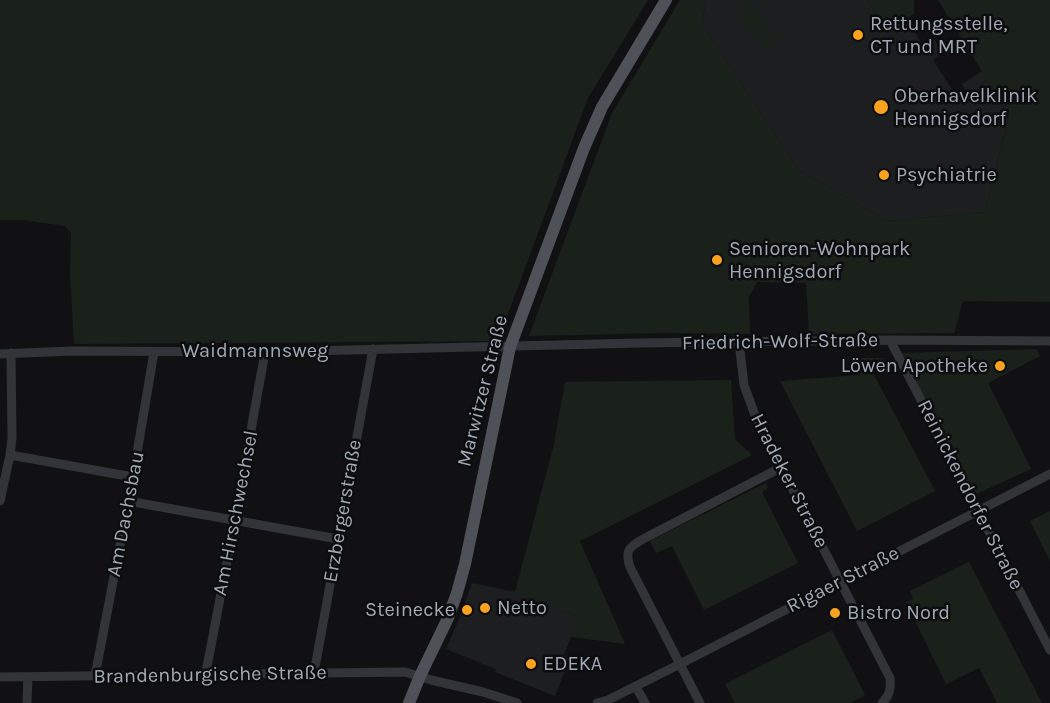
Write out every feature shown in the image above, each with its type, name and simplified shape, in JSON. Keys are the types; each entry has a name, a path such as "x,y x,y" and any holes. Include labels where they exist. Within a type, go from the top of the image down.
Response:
{"main road":[{"name":"Marwitzer Straße","path":"409,703 457,593 510,347 584,148 602,107 666,0"}],"street":[{"name":"Friedrich-Wolf-Straße","path":"510,347 890,340 1050,341"},
{"name":"Reinickendorfer Straße","path":"890,340 1050,649"},
{"name":"Hradeker Straße","path":"739,342 744,385 756,418 890,678 891,689 882,703"},
{"name":"Waidmannsweg","path":"0,354 71,351 265,352 510,347"},
{"name":"Erzbergerstraße","path":"314,673 373,350"},
{"name":"Am Dachsbau","path":"95,676 154,352"},
{"name":"Am Hirschwechsel","path":"206,674 265,352"},
{"path":"0,501 12,438 11,353"},
{"path":"0,439 12,438"},
{"path":"10,455 133,477"},
{"path":"700,703 630,567 627,558 628,550 645,538 782,468"},
{"name":"Rigaer Straße","path":"597,703 636,687 1050,474"},
{"path":"128,501 338,539"},
{"name":"Brandenburgische Straße","path":"0,677 387,671 420,676"},
{"path":"420,676 517,703"},
{"path":"27,703 28,677"},
{"path":"636,687 645,703"}],"shaded area":[{"path":"0,0 648,0 588,98 498,341 74,344 70,274 71,233 65,226 24,220 0,220"},
{"path":"680,0 706,0 702,24 799,170 887,221 985,212 1009,115 938,0 1050,0 1050,302 963,301 954,333 809,334 806,283 757,282 749,297 750,334 529,336 612,113"},
{"name":"Oberhavelklinik Hennigsdorf","path":"706,0 867,0 887,31 906,19 923,45 934,39 943,53 933,60 958,99 967,93 962,84 982,71 1009,114 985,212 887,221 799,170 702,24"},
{"path":"736,0 751,0 769,28 766,32 770,38 780,31 784,37 762,52 739,17 745,14"},
{"path":"867,0 914,0 914,14 887,31"},
{"path":"1037,349 1040,356 988,383 1031,469 974,495 901,353"},
{"path":"860,358 883,358 886,364 872,371 935,491 857,531 780,381 860,375"},
{"path":"731,380 735,439 752,455 580,541 625,644 571,637 579,617 515,592 554,444 565,382"},
{"path":"766,483 768,488 762,492 798,563 704,610 672,546 656,553 650,541"},
{"path":"1050,511 1050,561 1030,521"},
{"path":"969,562 1042,703 997,703 979,668 946,684 906,602 913,599 910,591"},
{"path":"472,583 516,592 579,617 564,655 570,658 555,696 446,649"},
{"path":"832,630 865,695 850,703 735,703 725,684"}],"place":[{"name":"Rettungsstelle, CT und MRT","path":"858,35"},
{"name":"Oberhavelklinik Hennigsdorf","path":"881,107"},
{"name":"Psychiatrie","path":"884,175"},
{"name":"Senioren-Wohnpark Hennigsdorf","path":"717,260"},
{"name":"Löwen Apotheke","path":"1000,366"},
{"name":"Netto","path":"485,608"},
{"name":"Steinecke","path":"467,610"},
{"name":"Bistro Nord","path":"835,613"},
{"name":"EDEKA","path":"531,664"}]}
